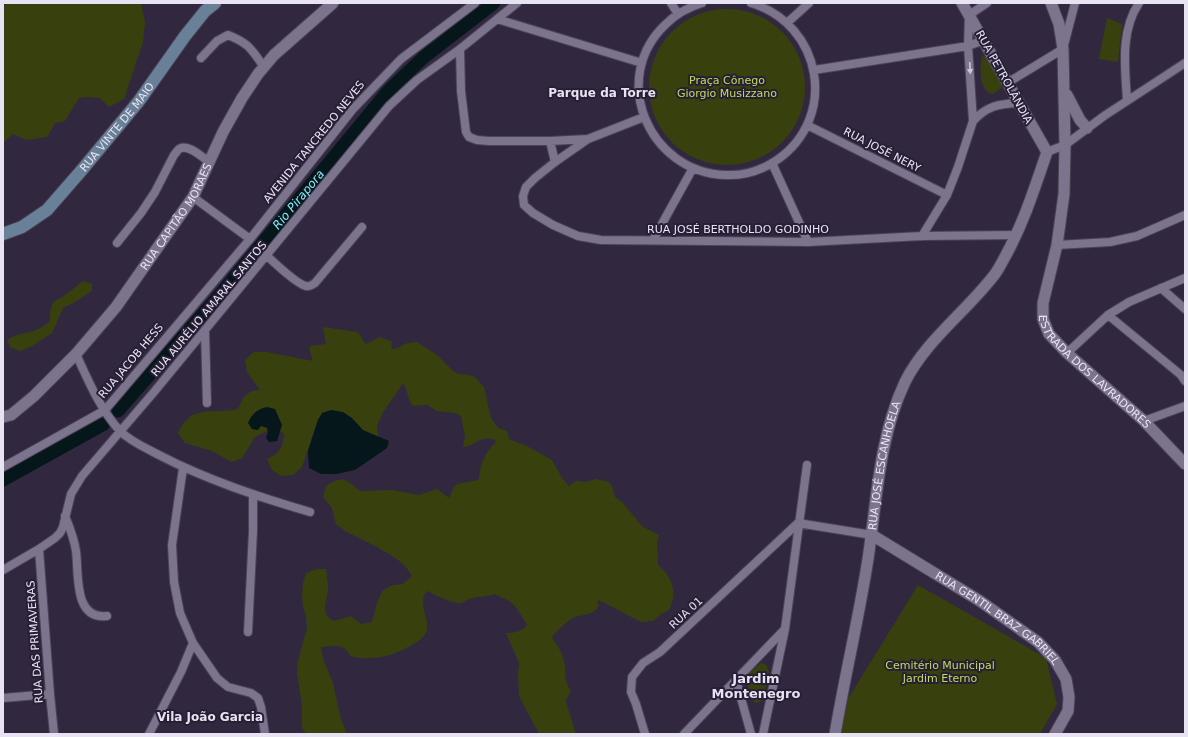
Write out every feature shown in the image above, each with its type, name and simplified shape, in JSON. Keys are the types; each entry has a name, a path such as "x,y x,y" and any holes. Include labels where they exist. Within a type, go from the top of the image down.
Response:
{"main road":[{"name":"RUA VINTE DE MAIO","path":"3,234 22,227 46,210 139,101 185,36 205,11 216,3"}],"street":[{"name":"RUA CAPITÃO MORAES","path":"3,417 11,415 34,396 76,354 116,307 193,197 242,98 258,74 274,56 333,3"},
{"name":"AVENIDA TANCREDO NEVES","path":"250,239 352,109 401,59 475,3"},
{"name":"RUA AURÉLIO AMARAL SANTOS","path":"3,570 39,549 60,533 63,527 71,494 82,476 267,256 389,106 417,80 460,49 518,3"},
{"path":"671,3 678,14"},
{"path":"702,3 678,14 661,28 653,39 642,63 639,76 640,104 650,131 659,144 682,163 715,175 733,175 751,172 772,163 793,146 807,124 814,103 814,70 804,44 787,23 774,13 759,5 751,3"},
{"path":"787,23 809,3"},
{"name":"RUA PETROLÂNDIA","path":"962,3 1047,152"},
{"path":"922,236 947,195 958,168 973,121 968,46 969,15 988,3"},
{"name":"ESTRADA DOS LAVRADORES","path":"1052,3 1059,24 1063,49 1065,91 1064,194 1057,245 1043,303 1043,318 1049,334 1067,353 1144,421 1185,464"},
{"path":"1007,83 1063,49 1075,3"},
{"path":"1127,100 1125,68 1126,35 1134,11 1139,3"},
{"path":"497,19 642,63"},
{"path":"200,58 217,41 228,35 247,45 254,51 264,67"},
{"path":"814,70 968,46 984,40"},
{"path":"460,49 461,91 466,132 470,137 477,140 489,141 550,141 588,139"},
{"path":"1047,152 1065,145 1127,100 1185,63"},
{"path":"1065,91 1072,107 1087,128"},
{"path":"973,121 980,113 989,107 1008,103 1018,103"},
{"path":"550,141 555,162 588,139 644,118"},
{"name":"RUA JOSÉ NERY","path":"807,124 947,195"},
{"path":"117,243 141,214 155,192 174,155 179,149 189,149 209,162"},
{"name":"RUA JOSÉ ESCANHOELA","path":"835,734 865,578 880,470 891,419 906,382 924,353 996,273 1017,234 1028,209 1047,152"},
{"name":"RUA JOSÉ BERTHOLDO GODINHO","path":"555,162 526,187 523,196 524,205 533,213 553,225 578,236 601,240 808,242 922,236 1017,234"},
{"path":"772,163 808,242"},
{"path":"653,240 693,168"},
{"path":"193,197 250,239"},
{"path":"1057,245 1110,242 1137,236 1185,215"},
{"path":"267,256 299,283 306,286 311,286 362,227"},
{"name":"RUA JACOB HESS","path":"3,467 104,410 250,239"},
{"path":"1067,353 1108,315 1129,302 1185,278"},
{"path":"1161,288 1185,309"},
{"path":"1108,315 1181,375 1185,381"},
{"path":"205,330 207,403"},
{"path":"76,354 90,385 104,410 121,431 137,443 183,468 253,494 310,512"},
{"path":"1144,421 1185,406"},
{"path":"736,680 751,733 763,734 785,629 807,465"},
{"path":"183,468 172,545 174,582 180,613 193,643 217,678 228,686 251,693 258,698 261,707 264,734"},
{"path":"248,632 253,531 253,494"},
{"path":"65,516 74,539 80,594 84,606 90,614 99,617 107,616"},
{"path":"798,524 872,535"},
{"name":"RUA 01","path":"645,734 631,692 632,677 643,663 660,652 798,524"},
{"name":"RUA GENTIL BRAZ GABRIEL","path":"872,535 980,601 1038,642 1055,660 1066,679 1069,697 1068,711 1055,734"},
{"name":"RUA DAS PRIMAVERAS","path":"39,549 54,734"},
{"path":"684,734 785,629"},
{"path":"149,734 181,672 193,643"},
{"path":"3,698 50,694"}],"green space":[{"path":"8,3 141,3 145,22 143,42 124,99 109,107 100,98 79,98 65,121 55,123 47,137 26,140 13,134 3,143 3,7"},
{"name":"Praça Cônego Giorgio Musizzano","path":"719,9 735,9 750,12 764,18 782,32 796,50 802,64 805,87 802,110 796,124 782,142 764,156 750,162 735,165 719,165 704,162 690,156 672,142 662,130 652,110 649,95 649,79 652,64 658,50 672,32 684,22 704,12"},
{"path":"1107,18 1122,24 1118,62 1099,59"},
{"path":"982,56 991,58 1002,81 1001,88 993,94 984,88 981,79"},
{"path":"83,281 92,284 92,291 63,308 52,333 32,346 20,351 11,348 7,340 44,326 50,321 50,312 53,302 64,296"},
{"path":"323,327 357,332 366,344 380,337 391,341 392,349 398,348 407,343 417,342 437,355 453,371 458,374 475,377 484,387 491,418 498,428 507,431 509,439 527,446 552,460 562,478 569,486 576,481 586,482 596,479 609,482 612,486 615,497 622,502 643,527 659,535 657,542 658,565 670,580 673,591 672,603 669,610 661,614 653,621 641,622 599,600 597,601 599,606 594,612 571,619 553,635 552,638 564,659 565,677 571,691 566,702 576,734 539,734 519,696 519,663 506,633 518,632 527,625 513,604 495,594 471,598 458,603 444,599 427,591 424,595 423,605 427,629 421,639 410,646 390,655 367,658 357,658 351,656 343,647 321,647 323,659 333,683 341,719 347,734 306,734 302,728 302,706 297,673 298,661 307,628 302,595 306,573 317,569 326,569 328,589 325,611 329,618 334,621 351,616 361,624 372,622 378,600 383,590 393,585 403,584 412,576 406,567 397,559 345,531 336,524 332,508 323,497 326,487 333,481 342,479 361,491 392,490 419,495 437,489 449,498 457,484 479,479 484,459 496,442 494,439 485,439 463,447 465,436 461,416 455,413 437,411 427,405 413,406 403,383 383,413 378,426 377,431 384,446 326,411 318,419 302,467 293,475 281,476 272,470 267,459 275,455 280,450 282,443 284,434 276,427 255,437 242,458 232,462 212,451 185,443 178,433 189,417 203,412 238,409 243,398 248,393 255,390 260,390 247,372 245,360 254,352 266,352 313,361 309,348 311,346 326,344"},
{"name":"Cemitério Municipal Jardim Eterno","path":"918,585 1046,658 1057,704 1040,734 841,734 848,699"},
{"path":"761,663 766,665 769,671 763,700 756,703 751,699 746,678 749,673"}],"shaded area":[{"path":"267,407 275,409 282,425 277,441 269,442 266,438 268,432 267,428 261,426 258,430 252,429 248,423 255,412"},
{"path":"331,410 343,412 352,418 363,430 389,441 387,448 355,470 336,474 321,474 309,468 308,451 318,420 322,413"}],"waterway":[{"name":"Rio Pirapora","path":"118,411 223,291 389,90 424,57 494,3"},
{"path":"3,480 104,424"}],"district":[{"name":"Parque da Torre","path":"602,93"},
{"name":"Jardim Montenegro","path":"756,686"},
{"name":"Vila João Garcia","path":"210,717"}]}
